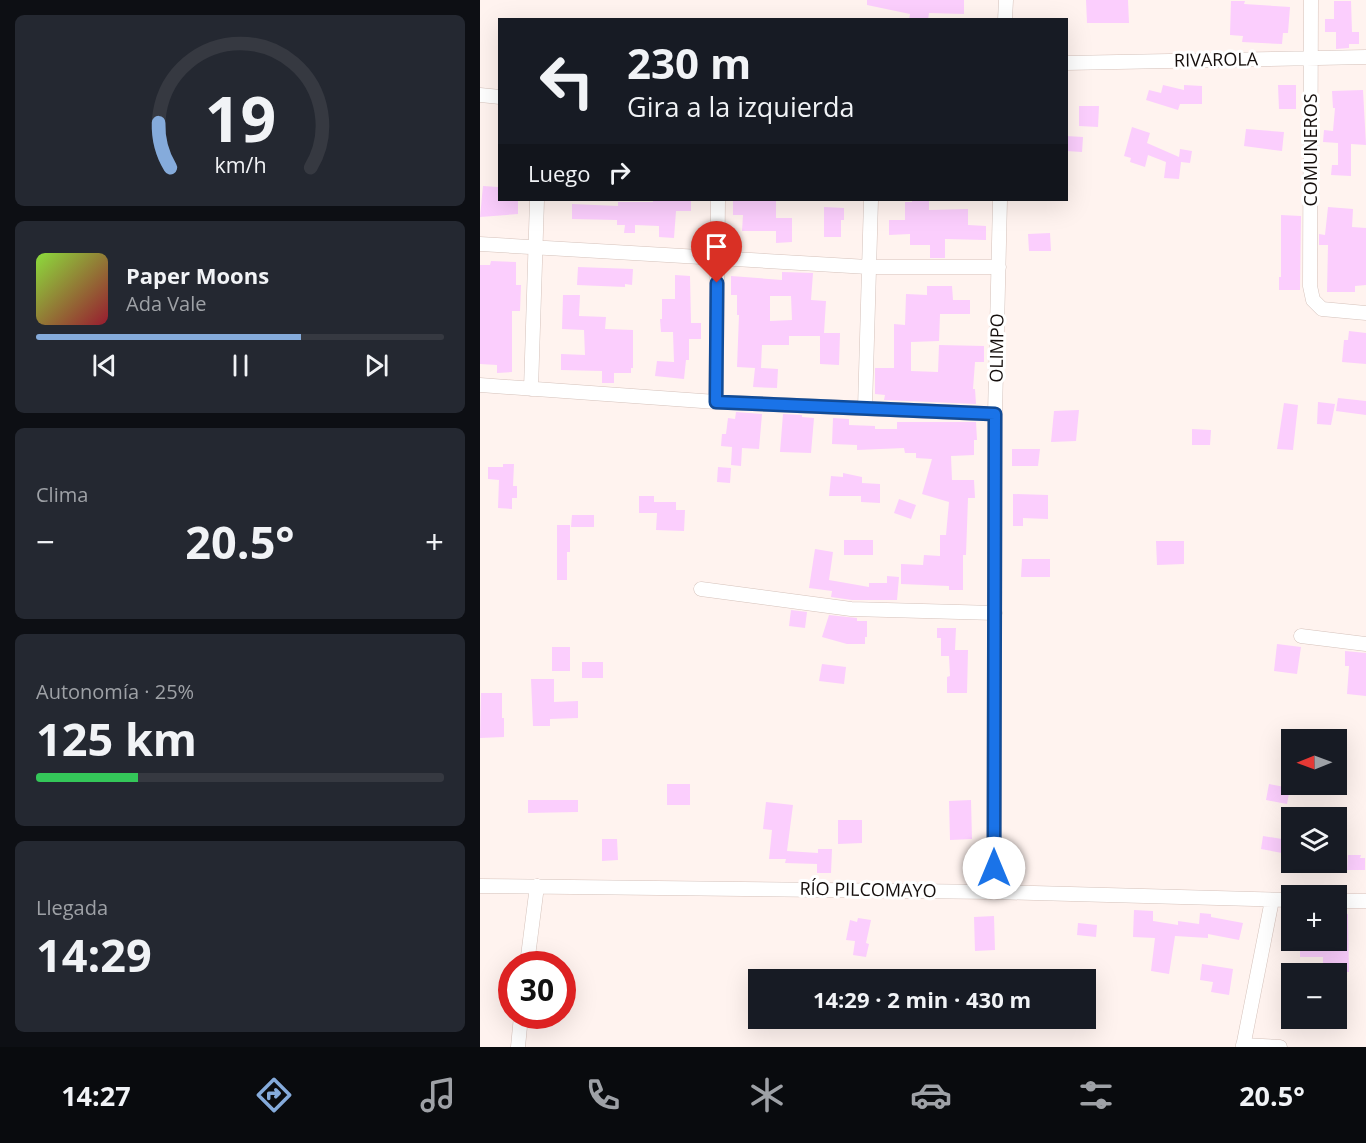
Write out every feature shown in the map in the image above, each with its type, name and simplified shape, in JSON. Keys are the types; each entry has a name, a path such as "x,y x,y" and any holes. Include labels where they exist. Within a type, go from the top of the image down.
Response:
{"street":[{"path":"1005,0 1005,18"},
{"name":"COMUNEROS","path":"1311,0 1310,286 1313,300 1322,309 1366,313"},
{"name":"RIVAROLA","path":"1068,63 1366,57"},
{"path":"480,95 498,97"},
{"path":"531,389 537,201"},
{"path":"716,402 718,201"},
{"path":"864,408 871,201"},
{"name":"OLIMPO","path":"994,892 995,414 1000,201"},
{"path":"480,244 868,267 999,267"},
{"path":"480,385 716,402 995,414"},
{"path":"701,589 851,609 994,613"},
{"path":"1301,636 1366,644"},
{"name":"RÍO PILCOMAYO","path":"480,886 994,892 1281,900"},
{"path":"529,951 537,886"},
{"path":"1272,900 1243,1046 1280,1047"},
{"path":"1347,901 1366,901"},
{"path":"518,1047 520,1029"}],"building":[{"path":"867,0 964,0 964,14 929,13 928,18 909,18 910,14 867,5"},
{"path":"1086,0 1128,0 1129,23 1087,23"},
{"path":"1231,1 1290,7 1288,33 1283,33 1282,44 1242,42 1243,36 1230,35"},
{"path":"1334,1 1351,1 1352,32 1359,32 1359,44 1349,44 1349,48 1336,49 1336,32 1325,32 1325,19 1334,19"},
{"path":"1163,85 1184,90 1184,85 1202,86 1202,104 1180,104 1178,110 1146,100 1149,90 1161,93"},
{"path":"1278,85 1296,85 1296,109 1279,109"},
{"path":"1363,90 1366,145 1351,144 1351,176 1331,175 1332,165 1338,165 1338,143 1323,142 1324,130 1333,131 1335,108 1333,108 1332,91"},
{"path":"1079,106 1099,106 1098,127 1079,126"},
{"path":"1132,127 1150,133 1147,143 1179,157 1180,149 1192,151 1190,163 1181,162 1179,179 1164,178 1166,162 1148,155 1145,167 1130,162 1131,158 1124,156"},
{"path":"1246,129 1284,132 1282,151 1244,146"},
{"path":"1068,136 1083,137 1082,152 1068,151"},
{"path":"483,186 498,187 498,201 518,201 518,214 480,217"},
{"path":"691,201 691,211 676,211 674,238 659,237 659,226 635,225 635,233 624,233 625,225 617,225 617,220 572,219 572,204 618,206 618,202"},
{"path":"733,201 776,201 776,218 792,218 792,242 776,243 776,231 742,231 743,215 733,215"},
{"path":"929,201 929,210 968,209 968,225 986,226 986,240 945,239 945,258 930,258 930,245 910,245 910,234 889,235 889,220 905,220 905,202"},
{"path":"824,207 844,208 841,237 824,237"},
{"path":"1328,207 1353,209 1352,227 1366,228 1366,285 1355,286 1355,292 1327,292 1328,245 1319,245 1319,234 1325,235"},
{"path":"1281,215 1301,216 1300,290 1279,290"},
{"path":"1050,233 1051,251 1029,251 1028,234"},
{"path":"491,261 516,262 516,285 521,285 520,311 512,311 512,372 497,373 497,365 480,364 480,265 490,265"},
{"path":"578,267 633,269 632,285 625,284 625,287 577,285"},
{"path":"782,272 813,273 811,300 826,301 824,333 840,333 839,365 820,364 820,336 789,336 789,345 762,345 761,368 778,369 777,388 753,387 755,368 737,367 739,315 737,315 737,295 731,295 731,276 782,280","holes":["770,296 791,296 792,320 770,321"]},
{"path":"675,275 690,276 691,323 701,323 701,339 689,339 689,360 686,360 684,379 655,376 657,361 674,362 673,332 661,332 660,319 662,319 662,299 675,299"},
{"path":"927,286 952,286 953,300 970,300 970,314 940,314 939,341 911,342 911,371 938,372 939,345 984,346 984,362 975,362 973,389 975,389 976,404 884,400 885,395 875,394 875,368 894,368 894,324 905,325 906,294 927,295"},
{"path":"563,295 580,295 579,316 606,317 605,329 633,330 631,373 614,373 614,383 602,383 602,371 561,370 561,354 585,355 584,330 562,329"},
{"path":"1349,331 1366,333 1366,364 1342,362 1344,340 1348,340"},
{"path":"1338,398 1366,401 1366,415 1336,411"},
{"path":"1318,402 1335,404 1331,425 1317,424"},
{"path":"1284,403 1298,405 1293,450 1277,449"},
{"path":"1079,410 1076,441 1051,442 1054,411"},
{"path":"736,412 762,414 759,449 742,448 741,466 731,465 732,447 721,446 722,434 726,434 728,418 735,419"},
{"path":"783,414 814,418 811,453 780,452"},
{"path":"833,418 849,419 849,425 875,426 875,429 897,429 897,422 976,422 977,440 974,440 974,455 951,456 952,480 974,480 975,498 968,498 966,555 963,555 963,590 949,590 949,586 901,584 901,564 923,565 924,555 940,556 940,535 946,535 949,502 922,494 932,459 916,458 916,453 905,453 904,448 857,450 857,445 832,444"},
{"path":"1192,429 1211,430 1210,445 1192,445"},
{"path":"1012,449 1040,449 1038,466 1012,466"},
{"path":"503,464 514,464 513,486 517,486 517,498 512,498 512,509 498,508 499,480 488,479 488,467 503,467"},
{"path":"718,467 731,468 730,483 717,482"},
{"path":"843,473 862,477 862,483 880,484 880,503 861,502 861,496 829,496 831,476 843,477"},
{"path":"1013,494 1048,495 1048,519 1023,518 1023,526 1013,526"},
{"path":"639,496 654,496 654,502 676,502 676,510 685,510 684,531 656,530 657,513 639,513"},
{"path":"899,499 916,505 911,519 894,513"},
{"path":"572,515 594,515 594,527 571,527"},
{"path":"557,525 570,525 567,580 557,580"},
{"path":"844,540 873,540 873,555 844,555"},
{"path":"1156,541 1184,541 1184,564 1157,565"},
{"path":"815,549 833,552 829,580 869,587 869,583 887,583 887,576 899,577 897,600 852,600 831,597 832,591 809,588"},
{"path":"1022,559 1050,559 1050,577 1021,577"},
{"path":"791,610 807,612 805,628 789,626"},
{"path":"829,615 867,621 865,644 847,644 822,637"},
{"path":"937,628 956,628 955,650 968,650 967,693 947,693 947,677 950,676 949,656 941,656 941,638 937,638"},
{"path":"1277,644 1301,647 1297,674 1274,671"},
{"path":"552,647 570,647 570,671 552,671"},
{"path":"1345,651 1366,653 1366,696 1347,694 1349,666 1345,666"},
{"path":"582,662 603,662 603,678 582,678"},
{"path":"822,664 846,667 844,684 819,681"},
{"path":"531,679 554,679 554,702 578,701 578,718 550,719 550,726 533,726"},
{"path":"481,693 502,693 504,737 480,738"},
{"path":"667,784 690,784 690,805 667,805"},
{"path":"1269,784 1281,786 1281,795 1289,795 1287,804 1266,800"},
{"path":"528,800 578,800 578,812 528,813"},
{"path":"971,800 972,839 950,840 949,801"},
{"path":"766,802 793,805 787,851 818,853 818,849 832,849 831,873 817,873 817,864 785,863 786,859 769,859 772,830 763,829"},
{"path":"838,820 862,820 862,843 838,844"},
{"path":"1263,836 1281,839 1281,853 1261,849"},
{"path":"602,839 617,839 618,860 602,861"},
{"path":"1348,855 1361,855 1360,858 1365,858 1365,870 1347,870"},
{"path":"1134,910 1153,911 1153,921 1178,925 1178,921 1199,924 1200,913 1243,923 1239,940 1208,934 1208,938 1175,936 1169,974 1151,971 1155,938 1133,937"},
{"path":"1348,914 1349,972 1347,972 1347,963 1323,963 1323,957 1300,957 1300,951 1347,951"},
{"path":"994,916 995,950 975,951 974,917"},
{"path":"858,918 871,920 866,943 869,944 866,957 853,955 855,941 846,940 850,920 857,922"},
{"path":"1078,923 1097,925 1096,937 1077,935"},
{"path":"1202,964 1233,969 1229,995 1211,992 1213,982 1200,980"}],"route":[{"path":"717,283 716,402 995,414 994,868"}]}
